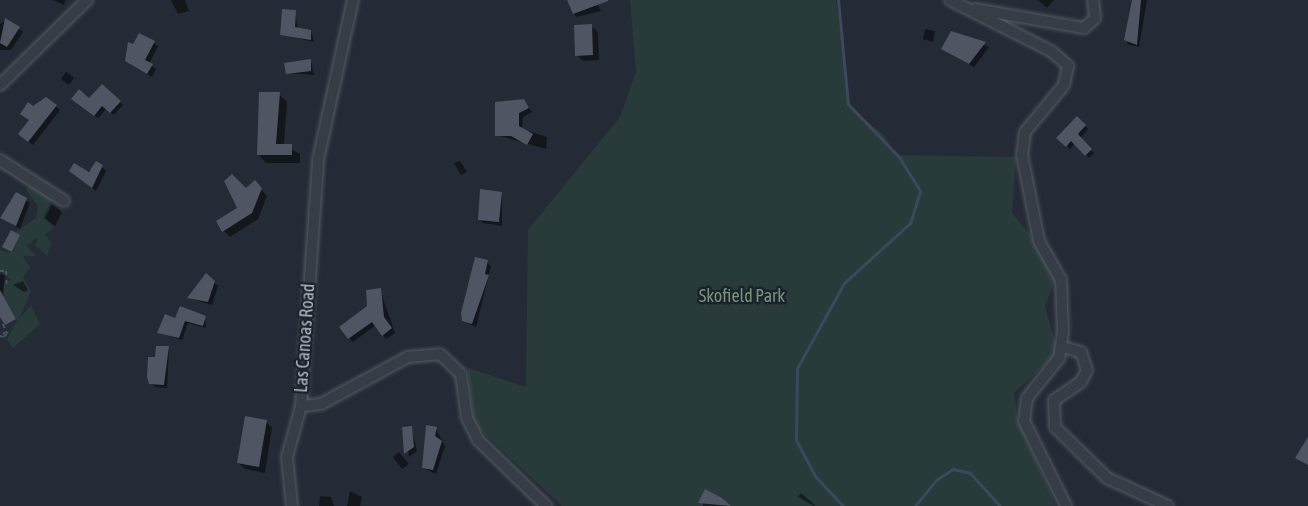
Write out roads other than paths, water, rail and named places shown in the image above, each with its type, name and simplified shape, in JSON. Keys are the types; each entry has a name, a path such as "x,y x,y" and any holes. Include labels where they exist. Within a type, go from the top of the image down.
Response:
{"street":[{"path":"0,85 87,0"},
{"name":"Las Canoas Road","path":"353,0 318,160 301,406 321,404 408,357 440,354 462,374 467,418 478,440 546,506"},
{"path":"950,0 1051,51 1068,66 1064,85 1025,132 1022,155 1039,241 1061,280 1062,347 1027,398 1023,415 1066,506"},
{"path":"963,7 1084,28 1095,18 1093,0"},
{"path":"0,160 64,201"},
{"path":"1062,347 1081,352 1087,370 1081,382 1054,400 1055,427 1107,478 1168,506"},
{"path":"292,506 287,457 301,406"}],"waterway":[{"path":"838,0 848,104 899,157 920,191 910,223 844,283 797,368 796,440 815,476 843,506"},
{"path":"915,506 936,480 953,469 970,473 1000,506"}],"park label":[{"name":"Skofield Park","path":"742,296"}]}
